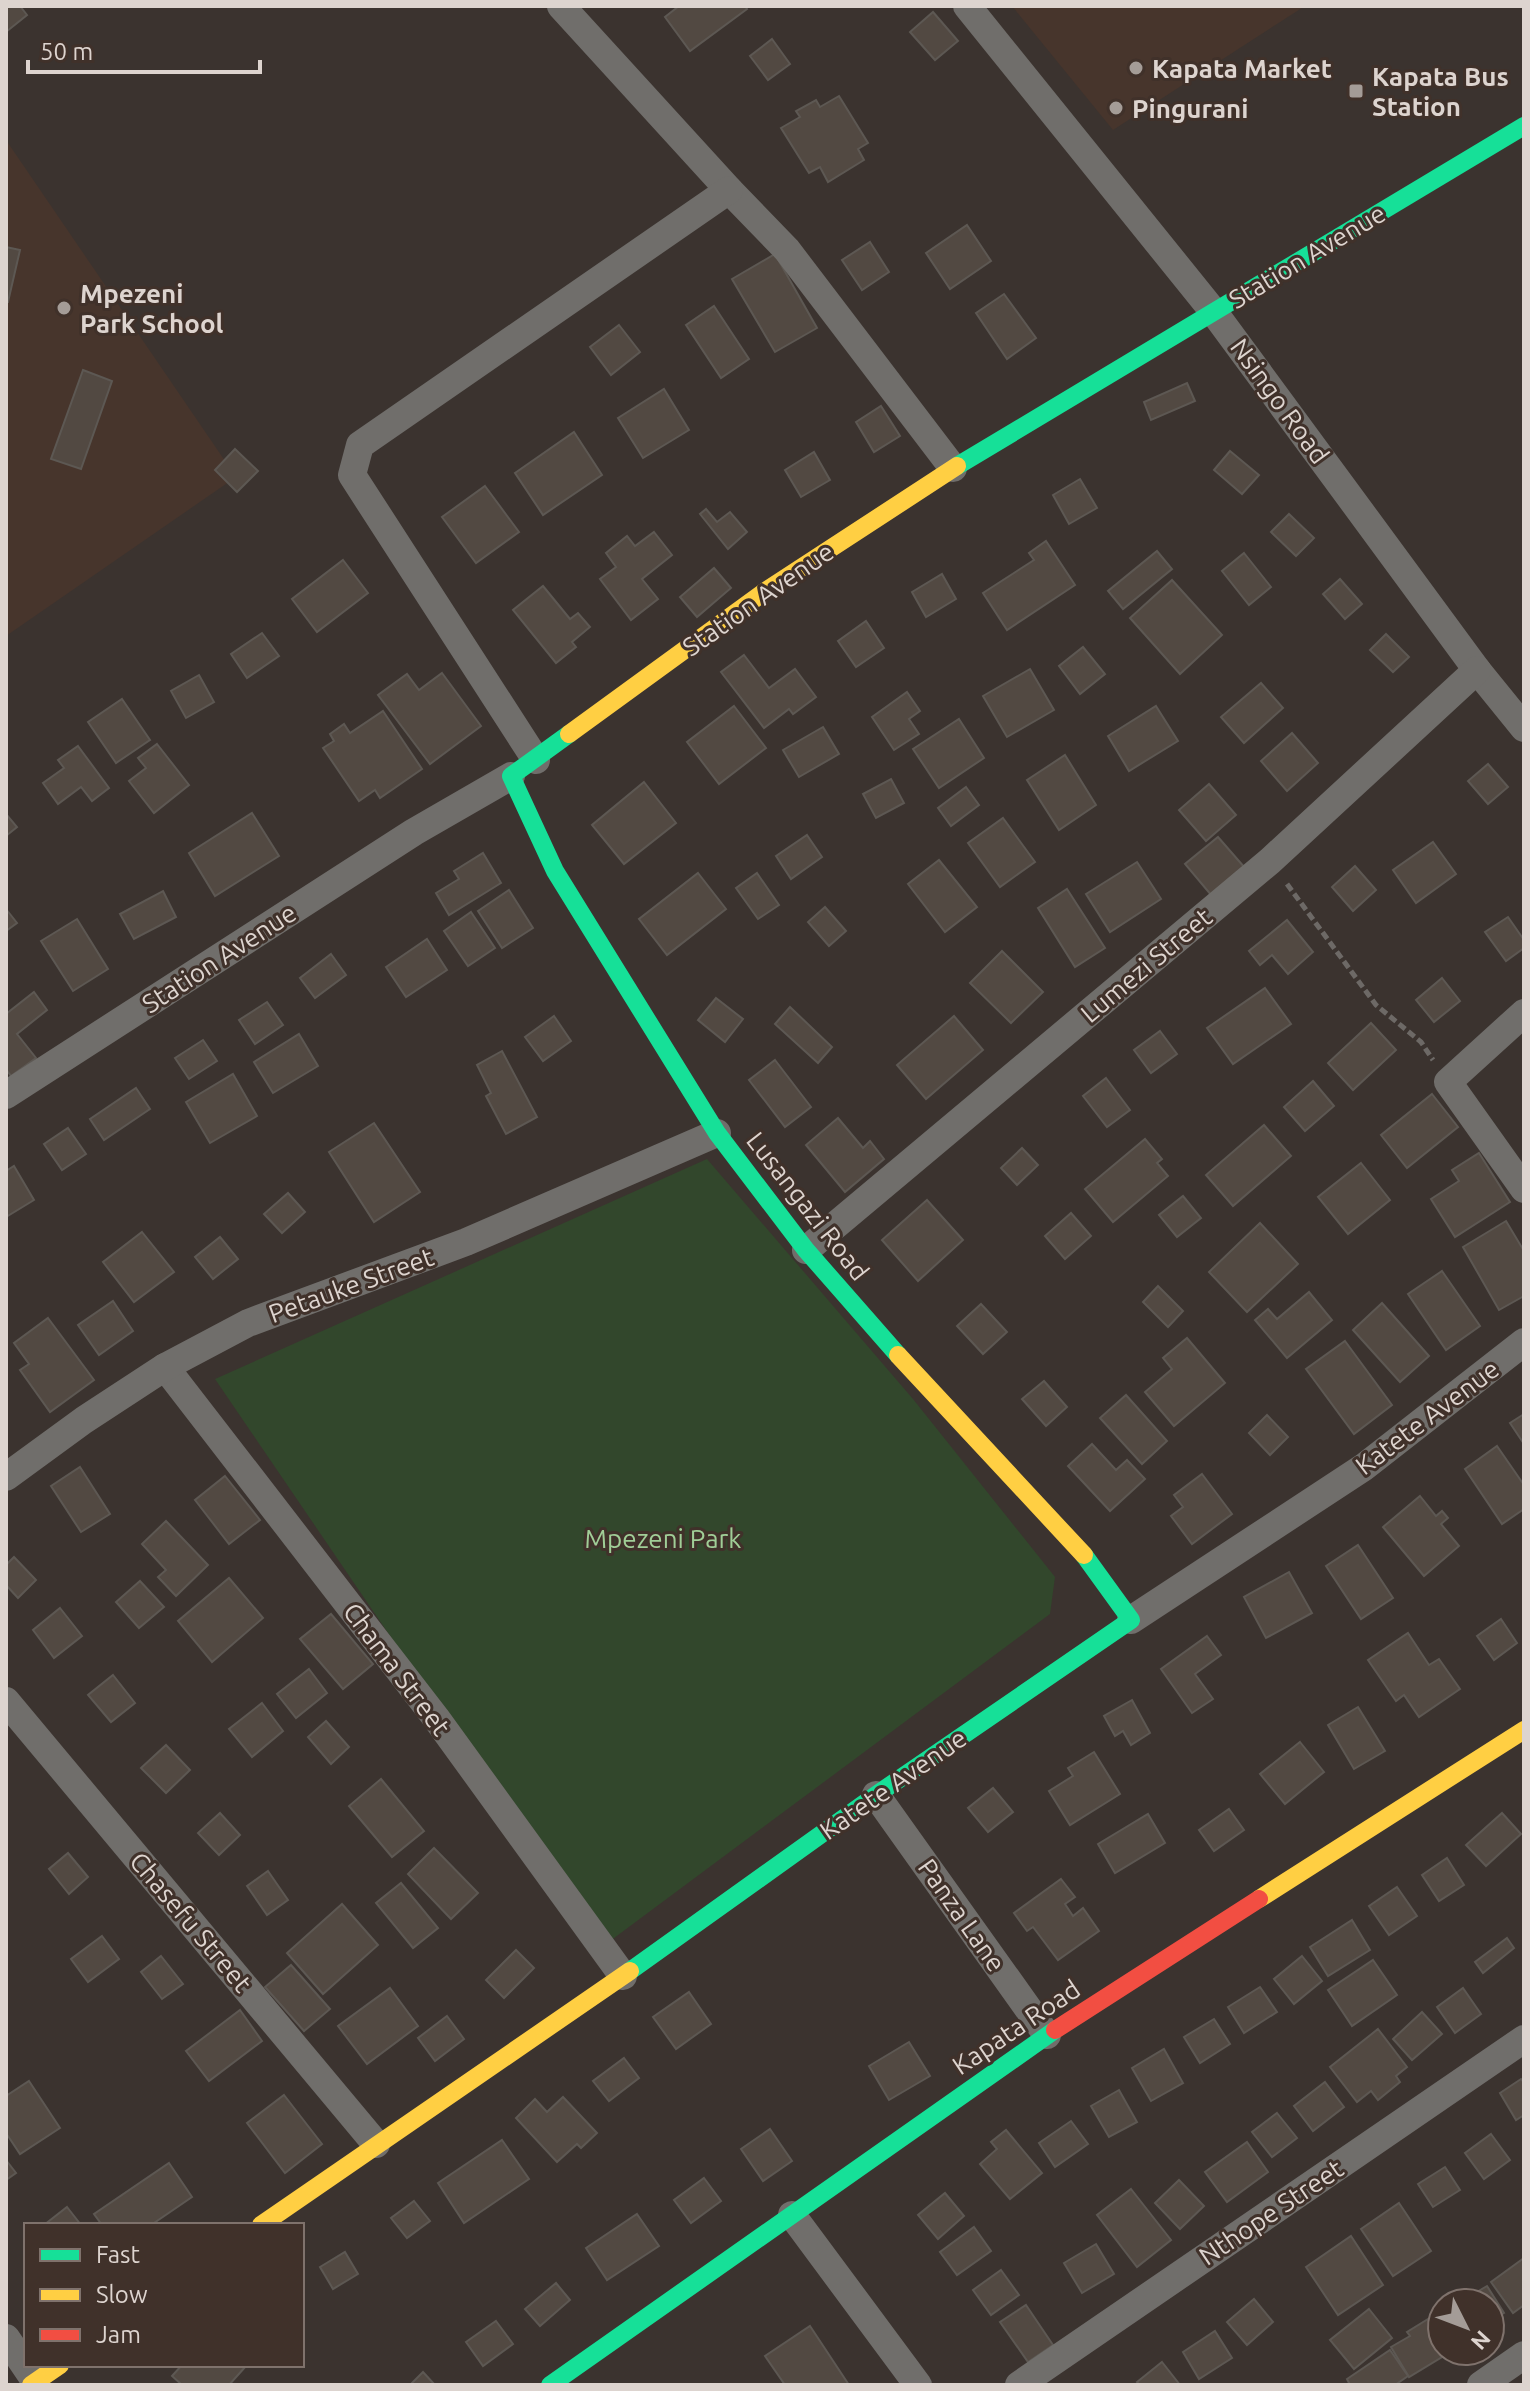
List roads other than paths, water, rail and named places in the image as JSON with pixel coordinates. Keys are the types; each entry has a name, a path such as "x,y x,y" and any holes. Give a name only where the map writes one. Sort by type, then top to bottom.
{"street":[{"path":"561,6 787,250 953,468"},
{"name":"Nsingo Road","path":"967,6 1213,311 1477,670 1524,728"},
{"name":"Station Avenue","path":"6,1095 414,832 536,760 764,592 953,468 1524,126"},
{"path":"536,760 352,475 355,459 360,445 729,190"},
{"name":"Lumezi Street","path":"806,1250 1270,861 1477,670"},
{"name":"Lusangazi Road","path":"511,776 555,871 717,1133 806,1250 870,1325 1087,1558 1131,1620"},
{"path":"1524,1013 1448,1082 1524,1189"},
{"name":"Petauke Street","path":"6,1477 84,1420 165,1367 248,1323 466,1242 717,1133"},
{"name":"Katete Avenue","path":"264,2223 623,1976 876,1795 1131,1620 1364,1467 1524,1342"},
{"name":"Chama Street","path":"165,1367 436,1718 623,1976"},
{"name":"Chasefu Street","path":"6,1701 376,2144"},
{"name":"Kapata Road","path":"550,2385 581,2376 792,2215 1047,2035 1524,1730"},
{"name":"Panza Lane","path":"876,1795 1047,2035"},
{"name":"Nthope Street","path":"1019,2385 1524,2039"},
{"path":"792,2215 918,2385"},
{"path":"6,2338 24,2367"},
{"path":"1481,2385 1524,2355"},
{"path":"34,2383 57,2367"}],"place":[{"name":"Kapata Market","path":"1136,68"},
{"name":"Kapata Bus Station","path":"1356,91"},
{"name":"Pingurani","path":"1116,108"},
{"name":"Mpezeni Park School","path":"64,308"}],"park label":[{"name":"Mpezeni Park","path":"663,1538"}]}
